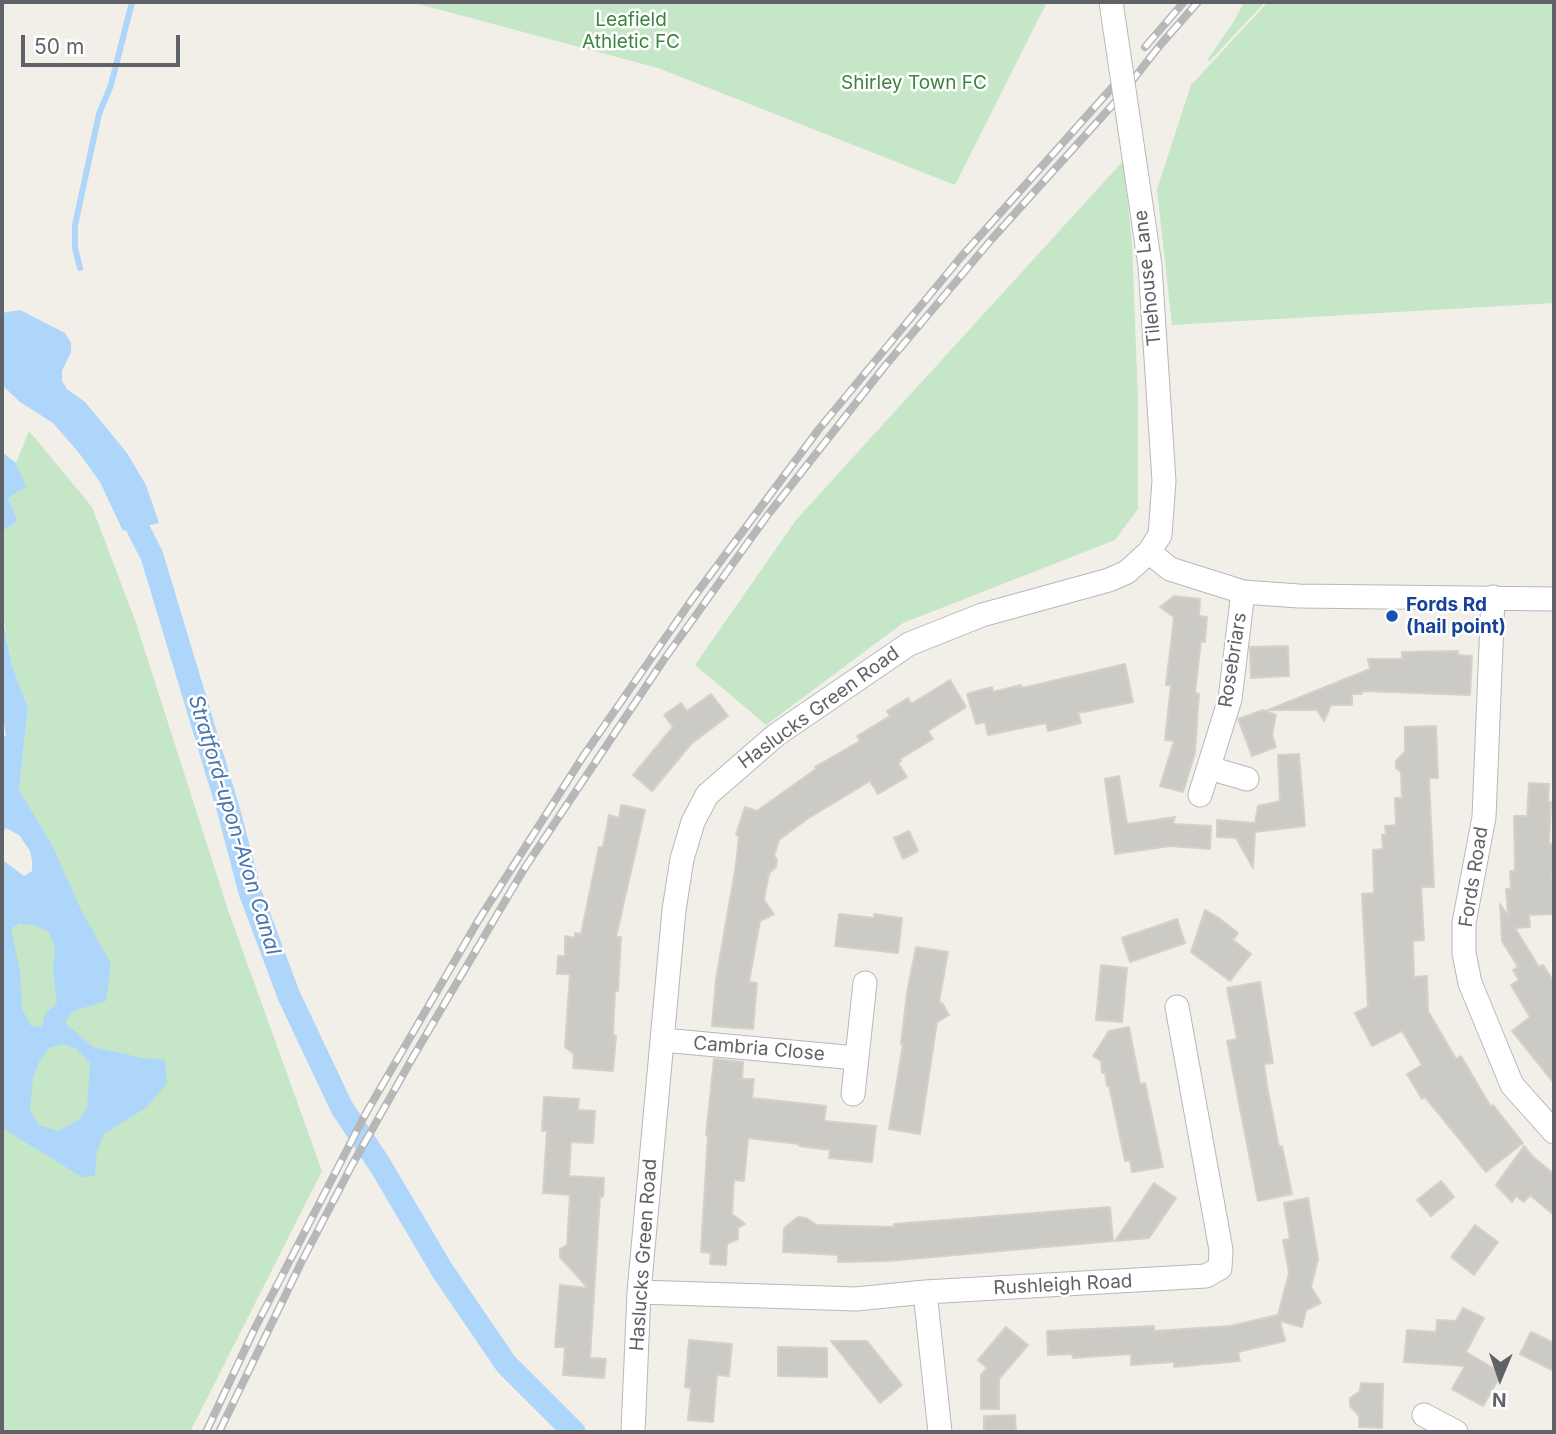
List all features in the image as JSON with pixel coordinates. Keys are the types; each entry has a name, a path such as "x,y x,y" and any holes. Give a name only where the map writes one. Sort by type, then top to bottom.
{"street":[{"name":"Tilehouse Lane","path":"1111,2 1150,266 1164,481 1160,535 1149,552"},
{"path":"1149,552 1170,569 1243,592 1298,596 1554,599"},
{"name":"Haslucks Green Road","path":"633,1430 639,1292 674,910 682,859 693,822 707,795 776,735 909,644 982,615 1109,580 1127,572 1149,552"},
{"name":"Rosebriars","path":"1200,795 1230,699 1243,592"},
{"name":"Fords Road","path":"1493,597 1483,817 1464,923 1464,953 1470,983 1512,1085 1554,1132"},
{"path":"1209,768 1247,779"},
{"path":"853,1094 864,983"},
{"name":"Rushleigh Road","path":"639,1292 856,1299 925,1292 1206,1276 1220,1268 1222,1250 1177,1007"},
{"name":"Cambria Close","path":"663,1040 856,1058"},
{"path":"925,1292 940,1432"},
{"path":"1424,1415 1455,1432"}],"green space":[{"name":"Shirley Town FC","path":"411,2 1047,2 955,185 658,68"},
{"path":"1244,2 1265,2 1209,62 1208,59"},
{"path":"1268,2 1554,2 1554,303 1172,325 1157,189 1191,85"},
{"path":"1123,161 1132,242 1138,401 1138,509 1115,540 903,623 766,725 695,665 796,520"},
{"path":"29,431 92,507 136,623 228,910 322,1171 190,1432 2,1432 2,909 81,912 19,790 28,709 11,662 2,608 2,532 18,521 8,498 25,487 16,463"}],"water":[{"path":"20,310 65,333 71,343 71,352 62,371 62,381 67,389 85,402 127,453 146,485 159,523 123,531 100,482 79,453 53,423 20,402 2,385 2,313"},
{"path":"2,452 16,463 26,487 8,498 18,521 2,532"},
{"path":"2,614 11,662 28,709 19,790 53,847 82,912 111,963 106,1001 73,1011 65,1023 93,1047 165,1060 167,1083 147,1107 104,1134 97,1151 95,1176 82,1177 2,1128 2,857 24,876 32,871 32,861 30,851 19,835 6,828 2,834 2,738 6,735 2,711","holes":["19,923 49,932 55,947 53,972 57,1003 45,1014 42,1027 31,1026 22,1009 20,971 11,929","63,1044 75,1048 90,1063 87,1109 80,1119 58,1131 39,1125 30,1109 33,1078 39,1062 49,1048"]}],"building":[{"path":"1174,596 1200,599 1199,616 1207,617 1205,642 1201,641 1195,693 1199,694 1195,753 1183,792 1160,786 1174,741 1165,740 1171,685 1166,685 1174,617 1160,607"},
{"path":"1288,646 1289,676 1251,678 1250,647"},
{"path":"1458,651 1458,655 1472,656 1470,695 1362,691 1362,694 1352,694 1352,705 1331,705 1324,721 1317,710 1268,710 1370,669 1368,659 1402,659 1402,652"},
{"path":"1125,664 1133,702 1078,713 1081,723 1048,731 1046,723 988,735 985,722 976,724 967,694 992,687 993,692 1021,685 1022,688"},
{"path":"950,680 966,707 928,731 933,739 900,759 898,763 907,777 878,794 870,781 807,819 779,840 774,856 777,859 776,867 769,873 764,900 774,914 760,921 749,982 757,983 753,1029 712,1026 716,979 736,865 739,836 736,835 745,807 757,811 816,769 815,767 860,741 857,736 890,716 887,711 908,698 911,704"},
{"path":"711,694 728,716 691,744 652,791 633,775 673,727 664,715 681,703 687,711"},
{"path":"1263,710 1276,715 1272,735 1276,747 1252,756 1238,719"},
{"path":"1436,726 1438,778 1429,778 1434,887 1421,887 1424,940 1413,941 1414,977 1427,976 1428,1011 1456,1059 1461,1056 1491,1107 1493,1105 1523,1143 1486,1172 1425,1097 1422,1099 1407,1074 1422,1065 1402,1031 1372,1046 1355,1013 1368,1007 1362,894 1374,893 1373,850 1383,849 1382,835 1386,835 1385,826 1396,825 1395,798 1402,798 1401,772 1396,768 1396,761 1405,751 1405,727"},
{"path":"1299,754 1305,826 1255,832 1253,868 1236,838 1217,837 1217,820 1255,823 1258,806 1280,801 1278,755"},
{"path":"1119,776 1127,824 1175,817 1173,824 1211,826 1210,849 1170,846 1115,854 1105,779"},
{"path":"1529,783 1549,784 1549,844 1554,844 1554,914 1529,915 1530,927 1515,928 1539,967 1543,965 1554,982 1554,1083 1512,1031 1530,1017 1511,985 1519,980 1513,970 1518,967 1502,941 1500,904 1508,916 1506,889 1511,889 1510,871 1515,871 1514,816 1527,816"},
{"path":"621,805 645,810 616,937 621,937 618,991 615,991 613,1035 616,1036 613,1071 573,1068 574,1054 565,1047 570,974 557,974 558,956 565,956 565,936 575,938 575,933 581,934 599,847 603,847 609,815 619,818"},
{"path":"909,831 918,851 903,859 894,838"},
{"path":"1205,910 1238,933 1233,940 1251,954 1230,981 1191,952"},
{"path":"839,914 874,918 874,914 902,918 898,953 835,946"},
{"path":"1177,919 1185,943 1130,962 1122,938"},
{"path":"916,947 948,952 939,1002 949,1015 937,1022 920,1134 889,1129 903,1044 907,993"},
{"path":"1101,965 1127,968 1122,1022 1096,1020"},
{"path":"1260,982 1273,1063 1264,1064 1267,1086 1292,1194 1258,1201 1227,1041 1237,1039 1227,988"},
{"path":"1129,1027 1140,1084 1145,1083 1163,1167 1132,1172 1130,1160 1125,1161 1109,1085 1107,1086 1105,1073 1102,1073 1101,1061 1093,1056 1109,1031"},
{"path":"714,1059 743,1062 742,1079 754,1079 752,1098 826,1106 824,1121 876,1126 872,1162 829,1158 830,1150 748,1138 744,1181 734,1180 732,1214 745,1224 738,1228 738,1239 727,1244 726,1265 710,1264 711,1253 701,1252 706,1135"},
{"path":"544,1097 579,1099 578,1110 595,1111 593,1143 571,1142 569,1176 604,1178 603,1197 600,1196 590,1358 606,1359 604,1378 563,1375 565,1347 555,1347 560,1285 588,1288 560,1257 560,1249 567,1245 570,1195 543,1193 547,1131 542,1131"},
{"path":"1524,1146 1554,1174 1554,1215 1530,1195 1524,1202 1516,1196 1512,1202 1496,1185"},
{"path":"1441,1181 1454,1197 1431,1216 1417,1200"},
{"path":"1154,1183 1176,1198 1149,1238 1115,1241"},
{"path":"1308,1198 1318,1259 1311,1287 1321,1303 1306,1310 1302,1327 1280,1321 1285,1341 1238,1352 1240,1361 1174,1367 1174,1362 1131,1365 1131,1354 1073,1358 1072,1354 1048,1355 1047,1331 1154,1326 1154,1331 1230,1326 1278,1315 1289,1273 1283,1240 1290,1239 1284,1203"},
{"path":"1110,1207 1113,1241 888,1261 838,1262 838,1255 783,1252 784,1228 798,1217 806,1218 817,1225 894,1227 894,1224"},
{"path":"1475,1225 1498,1242 1474,1275 1451,1257"},
{"path":"1463,1308 1484,1318 1466,1352 1502,1373 1483,1406 1452,1389 1465,1366 1404,1362 1407,1330 1436,1332 1437,1320 1456,1321"},
{"path":"1006,1327 1028,1345 999,1379 999,1409 981,1409 981,1375 987,1368 978,1360"},
{"path":"1531,1332 1554,1343 1554,1371 1520,1354"},
{"path":"689,1340 732,1344 729,1376 717,1375 713,1422 688,1420 691,1388 685,1387"},
{"path":"831,1341 867,1341 902,1385 880,1403"},
{"path":"778,1347 827,1348 827,1377 778,1376"},
{"path":"1361,1383 1383,1384 1382,1428 1359,1427 1359,1416 1350,1406 1350,1398 1360,1391"},
{"path":"1015,1415 1016,1432 984,1432 984,1416"}],"waterway":[{"path":"80,268 75,248 75,225 99,114 111,85 132,2"},
{"name":"Stratford-upon-Avon Canal","path":"124,501 152,556 229,812 250,892 289,996 342,1108 380,1165 442,1270 506,1364 574,1432"}],"railway":[{"path":"1145,47 1184,2"},
{"path":"219,1432 301,1263 413,1057 524,869 663,661 767,516 885,366 991,240 1117,100 1198,2"},
{"path":"206,1432 255,1328 366,1113 478,921 584,755 693,598 819,429 961,257 1126,72"}],"place":[{"name":"Fords Rd (hail point)","path":"1392,616"}],"park label":[{"name":"Leafield Athletic FC","path":"631,31"}]}
